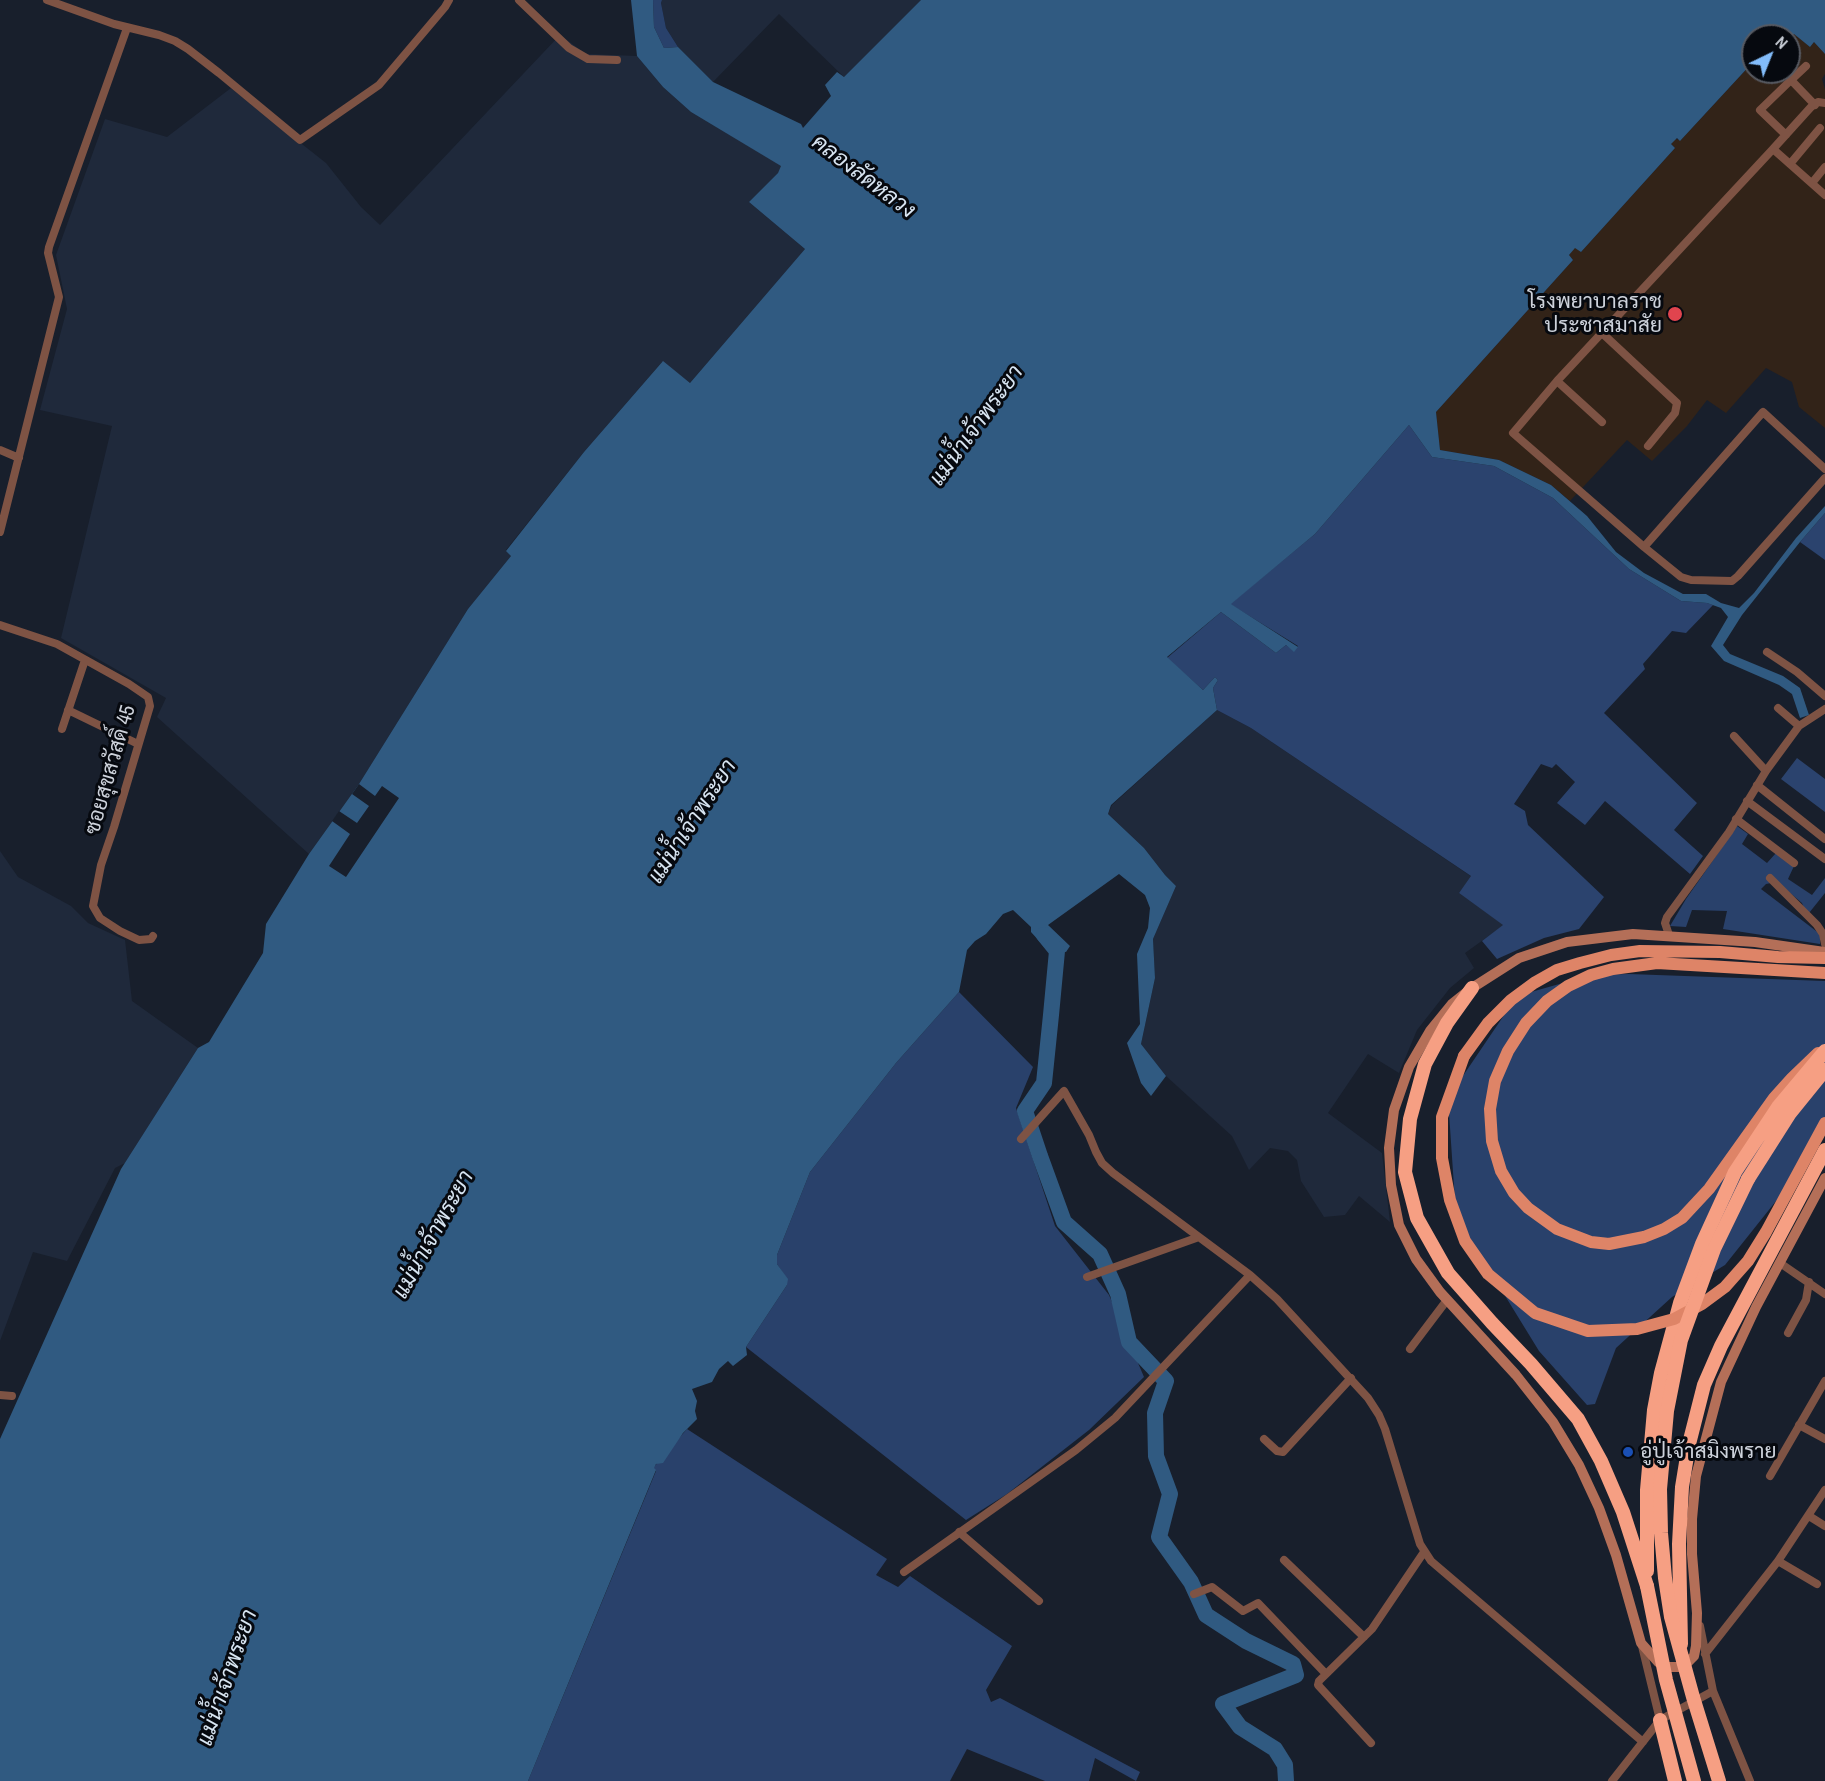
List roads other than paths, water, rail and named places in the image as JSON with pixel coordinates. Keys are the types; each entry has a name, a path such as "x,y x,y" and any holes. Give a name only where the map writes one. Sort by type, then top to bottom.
{"highway":[{"path":"1472,988 1447,1023 1425,1064 1410,1119 1405,1172 1417,1218 1448,1273 1578,1419 1601,1461 1623,1512 1647,1586 1666,1680 1694,1781"},
{"path":"1647,1586 1647,1490 1652,1430 1661,1373 1680,1304 1701,1244 1736,1172 1778,1107 1825,1048"},
{"path":"1719,1781 1671,1617 1665,1578 1660,1489 1667,1411 1679,1349 1702,1277 1727,1218 1748,1179 1790,1113 1825,1070"},
{"path":"1682,1658 1679,1544 1682,1487 1689,1444 1704,1385 1720,1346 1825,1150"},
{"path":"1660,1720 1675,1781"}],"main road":[{"path":"1825,958 1720,952 1640,951 1611,955 1557,970 1511,1000 1488,1023 1464,1056 1442,1117 1442,1158 1450,1200 1465,1241 1488,1274 1535,1313 1588,1331 1637,1329 1674,1319 1702,1304 1725,1287 1748,1261 1766,1232 1825,1124"},
{"path":"1825,973 1683,963 1635,965 1591,975 1569,986 1547,1001 1526,1023 1508,1052 1495,1081 1490,1109 1492,1141 1502,1171 1514,1193 1542,1220 1574,1237 1591,1242 1609,1244 1644,1237 1665,1229 1682,1218 1709,1189 1774,1098 1825,1048"}],"street":[{"path":"47,0 127,28 159,34 188,49 300,140 379,85 446,7 449,0"},
{"path":"519,0 569,48 588,59 617,60"},
{"path":"0,532 59,297 48,253 49,247 127,28"},
{"path":"1801,71 1806,66"},
{"path":"1786,135 1760,110 1787,84"},
{"path":"1795,84 1815,105"},
{"path":"1825,103 1818,102 1786,135 1557,381 1513,433 1644,547 1681,577 1691,580 1732,581 1825,478"},
{"path":"1790,164 1820,128"},
{"path":"1773,149 1825,195"},
{"path":"1812,183 1825,167"},
{"path":"1602,333 1677,403 1675,413 1648,446"},
{"path":"1557,381 1602,422"},
{"path":"1644,547 1762,412 1825,469"},
{"path":"0,450 19,458"},
{"name":"ซอยสุขสวัสดิ์ 45","path":"0,626 51,642 129,684 148,697 150,706 101,865 93,906 100,918 120,931 139,940 151,939 153,936"},
{"path":"1767,652 1797,672 1825,696"},
{"path":"62,729 85,660"},
{"path":"1779,708 1799,726"},
{"path":"1669,935 1665,923 1667,917 1736,819 1766,771 1799,726 1825,709"},
{"path":"68,710 138,744"},
{"path":"1734,736 1766,771"},
{"path":"1757,785 1825,839"},
{"path":"1747,801 1825,859"},
{"path":"1736,819 1794,863"},
{"path":"1770,878 1817,925 1823,934 1825,944"},
{"path":"1660,1720 1616,1556 1599,1508 1579,1465 1553,1422 1516,1375 1447,1300 1416,1258 1399,1225 1391,1185 1389,1148 1394,1110 1409,1067 1430,1031 1452,1004 1519,957 1567,942 1633,934 1755,942 1825,952"},
{"path":"1021,1139 1064,1091 1102,1163 1250,1275 1277,1299 1351,1378 1379,1415 1424,1552 1431,1560 1643,1742"},
{"path":"1750,1781 1713,1691 1697,1613 1692,1554 1696,1476 1721,1382 1756,1307 1825,1178"},
{"path":"1090,1275 1199,1237"},
{"path":"1780,1263 1825,1294"},
{"path":"904,1572 1076,1450 1115,1418 1250,1275"},
{"path":"1788,1333 1806,1300 1809,1282"},
{"path":"1410,1349 1447,1300"},
{"path":"1264,1439 1276,1450 1283,1452 1351,1378"},
{"path":"1770,1476 1825,1381"},
{"path":"0,1395 12,1396"},
{"path":"1799,1425 1825,1439"},
{"path":"1705,1654 1779,1561 1825,1491"},
{"path":"1809,1516 1825,1526"},
{"path":"959,1532 1039,1601"},
{"path":"1371,1743 1320,1689 1319,1681 1372,1629 1424,1552"},
{"path":"1284,1560 1364,1637"},
{"path":"1779,1561 1817,1584"},
{"path":"1194,1594 1212,1587 1241,1610 1255,1603 1260,1604 1326,1674"},
{"path":"1641,1643 1658,1662 1668,1667 1679,1667 1687,1663 1694,1656 1697,1613"},
{"path":"1612,1781 1660,1720 1713,1691"}],"water":[{"path":"631,0 653,0 654,27 664,48 678,47 713,82 801,124 803,128 831,96 825,85 837,72 844,77 921,0 1825,0 1825,54 1814,42 1810,47 1801,40 1801,24 1741,24 1741,75 1680,141 1677,138 1671,144 1675,148 1581,252 1575,248 1569,255 1573,260 1436,412 1440,450 1499,460 1551,485 1587,516 1616,552 1644,573 1683,594 1706,594 1721,603 1739,608 1825,506 1825,513 1742,615 1723,645 1730,654 1783,676 1800,688 1809,715 1800,718 1792,694 1779,685 1724,661 1711,646 1728,617 1721,608 1707,603 1681,601 1629,569 1553,498 1494,466 1432,457 1409,425 1315,534 1231,604 1298,647 1294,652 1286,645 1276,653 1221,612 1167,657 1203,690 1215,677 1218,680 1213,688 1217,710 1111,805 1108,814 1144,848 1176,886 1153,939 1155,978 1141,1044 1166,1076 1151,1096 1141,1083 1127,1043 1140,1024 1137,954 1148,928 1150,908 1145,895 1119,874 1048,925 1070,946 1066,952 1057,951 1050,944 1040,942 1031,932 1031,927 1013,910 1003,914 986,934 975,941 967,950 959,992 896,1063 810,1172 777,1255 777,1264 788,1279 787,1285 746,1347 747,1355 733,1366 728,1361 719,1369 712,1382 692,1389 697,1401 695,1411 697,1419 683,1433 663,1463 656,1464 654,1468 656,1470 528,1781 0,1781 0,1439 121,1169 198,1048 209,1042 263,953 266,924 309,854 359,784 468,609 511,556 506,551 584,452 663,361 690,383 805,249 749,202 778,173 781,166 691,112 663,87 637,56"}],"waterway":[{"path":"1044,935 1057,951 1044,1083 1025,1111 1064,1222 1100,1254 1118,1294 1129,1342 1166,1381 1155,1413 1156,1456 1170,1494 1159,1537 1191,1582 1206,1615 1246,1641 1293,1664 1296,1675 1223,1704 1240,1727 1275,1749 1285,1765 1286,1781"}],"place":[{"name":"โรงพยาบาลราช ประชาสมาสัย","path":"1675,314"},
{"name":"อู่ปู่เจ้าสมิงพราย","path":"1628,1452"}],"water label":[{"name":"คลองลัดหลวง","path":"863,177"},
{"name":"แม่น้ำเจ้าพระยา","path":"977,426"},
{"name":"แม่น้ำเจ้าพระยา","path":"693,822"},
{"name":"แม่น้ำเจ้าพระยา","path":"434,1235"},
{"name":"แม่น้ำเจ้าพระยา","path":"228,1678"}]}
